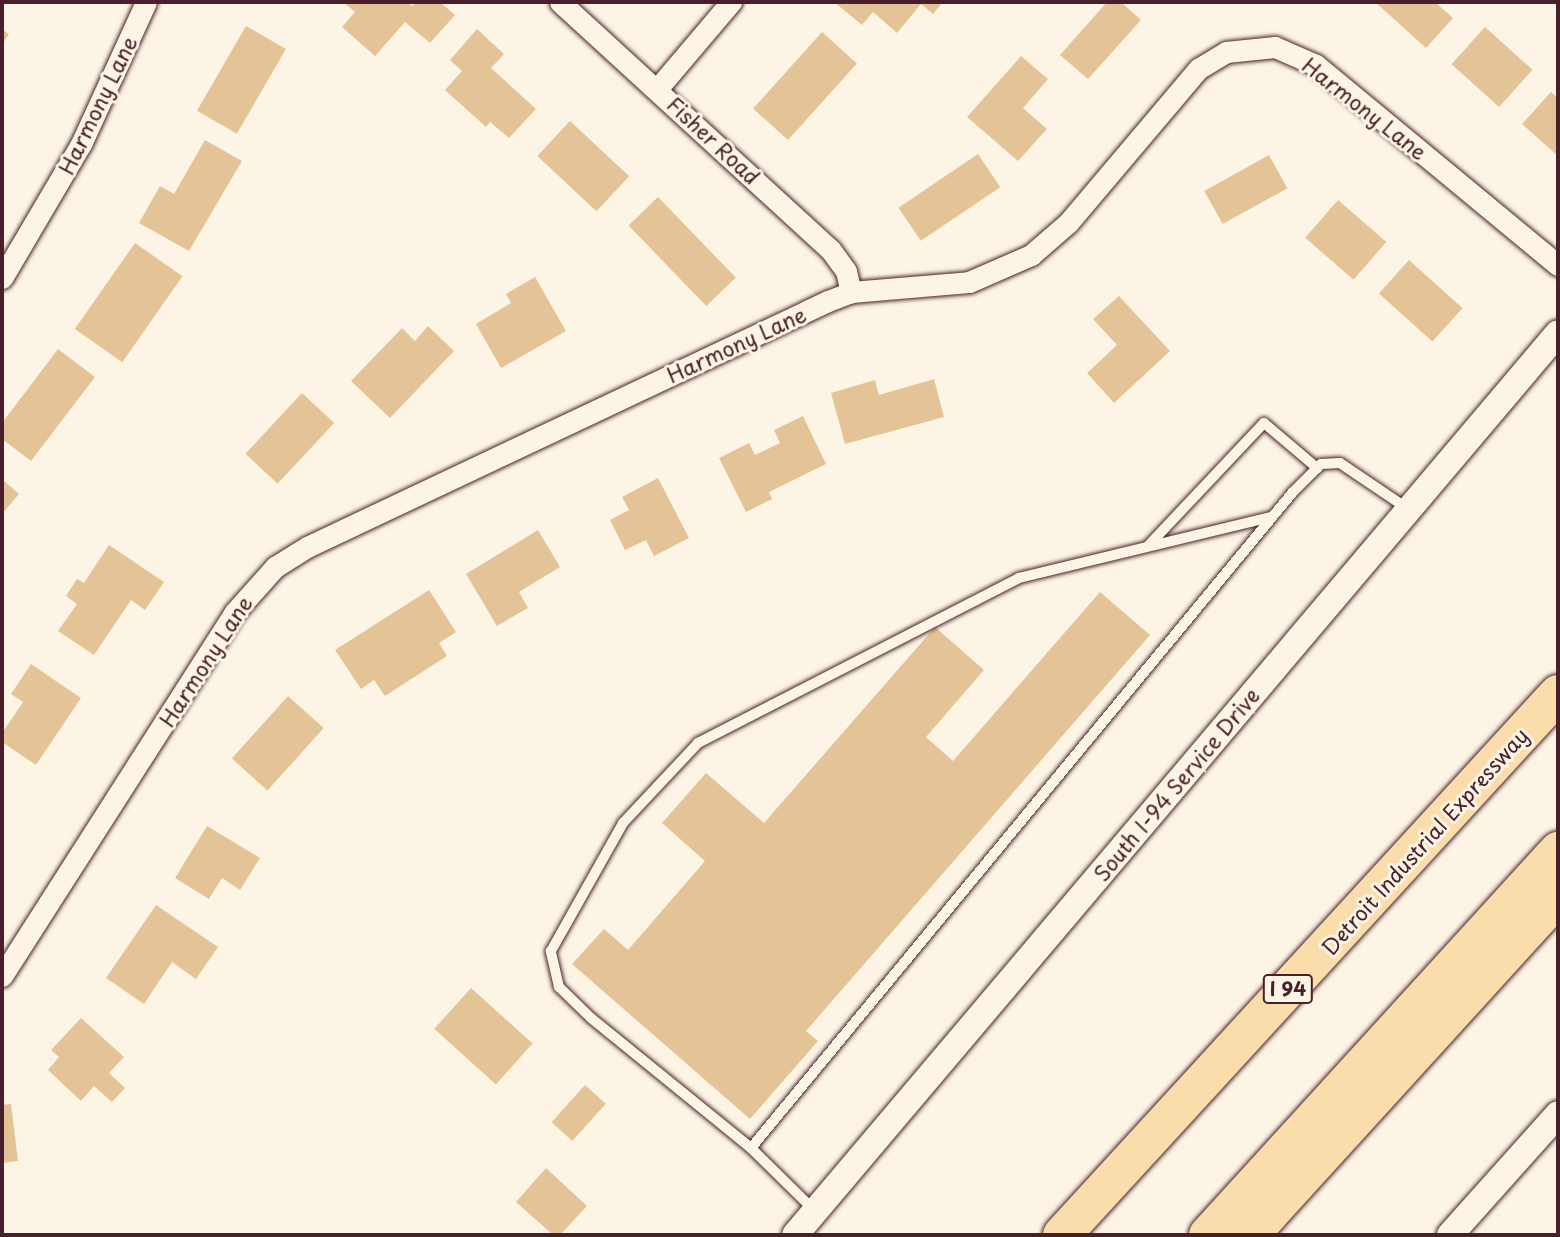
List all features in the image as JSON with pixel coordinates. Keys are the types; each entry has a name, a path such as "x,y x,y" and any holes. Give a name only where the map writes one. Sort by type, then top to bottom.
{"highway":[{"path":"1514,744 1558,666"},
{"name":"Detroit Industrial Expressway","path":"1062,1235 1558,694"},
{"path":"1208,1235 1558,851"},
{"path":"1250,1235 1558,896"}],"street":[{"name":"Harmony Lane","path":"2,278 81,144 146,2"},
{"name":"Fisher Road","path":"560,2 658,88 830,249 846,271 851,292"},
{"path":"658,88 731,2"},
{"name":"Harmony Lane","path":"2,976 234,612 275,567 307,547 851,292 968,282 1031,255 1068,223 1198,69 1226,52 1259,46 1291,52 1316,65 1558,265"},
{"name":"South I-94 Service Drive","path":"795,1235 1558,333"},
{"path":"1450,1235 1558,1114"}],"lane":[{"path":"1147,547 1264,423 1317,468"},
{"path":"751,1148 1272,517 1317,468 1340,463 1408,509"},
{"path":"816,1211 751,1148 591,1018 559,987 551,951 623,822 698,743 1019,578 1272,517"}],"building":[{"path":"343,2 407,2 412,6 416,2 440,2 455,15 430,43 405,22 375,56 342,27 355,12"},
{"path":"834,2 943,2 933,14 921,4 897,33 873,12 862,25"},
{"path":"1107,2 1121,2 1141,20 1088,79 1060,55"},
{"path":"1375,2 1435,2 1453,18 1426,48"},
{"path":"246,26 286,49 237,134 197,111"},
{"path":"1485,27 1533,70 1499,107 1452,64"},
{"path":"2,29 9,34 2,45"},
{"path":"477,29 504,54 491,68 536,109 509,138 490,122 486,127 445,90 462,71 450,60"},
{"path":"822,32 857,63 788,140 753,109"},
{"path":"1021,56 1048,79 1023,108 1047,129 1018,161 967,117"},
{"path":"1551,92 1558,98 1558,156 1522,124"},
{"path":"570,121 629,176 597,211 537,156"},
{"path":"205,140 242,161 189,251 139,223 160,186 174,194"},
{"path":"978,154 1000,187 921,241 898,208"},
{"path":"1269,155 1287,188 1223,224 1204,191"},
{"path":"658,197 736,278 706,306 629,225"},
{"path":"1338,200 1386,242 1353,280 1305,238"},
{"path":"135,243 183,276 122,362 75,329"},
{"path":"1409,260 1463,308 1432,342 1379,293"},
{"path":"535,277 566,331 501,368 476,324 511,303 506,294"},
{"path":"1119,296 1170,351 1114,403 1087,373 1117,345 1093,319"},
{"path":"428,326 454,351 390,418 351,381 402,328 415,341"},
{"path":"58,349 95,377 31,461 2,439 2,423"},
{"path":"934,379 944,417 845,444 831,393 875,380 879,395"},
{"path":"302,393 334,423 278,484 245,454"},
{"path":"803,416 826,464 769,492 772,499 746,512 719,458 749,443 755,455 780,443 774,430"},
{"path":"658,478 689,538 654,556 646,540 625,550 610,520 629,510 622,497"},
{"path":"2,479 19,494 2,514"},
{"path":"538,530 560,567 519,592 528,608 497,626 466,574"},
{"path":"109,545 164,582 145,610 131,600 94,655 58,631 77,604 66,596 77,579 84,583"},
{"path":"429,590 456,632 439,643 447,656 385,696 374,680 361,689 335,650"},
{"path":"1100,592 1150,635 806,1031 818,1041 750,1119 572,964 604,929 628,950 705,861 662,823 706,773 764,823 935,627 984,670 926,737 953,761"},
{"path":"31,664 81,698 36,765 2,742 2,733 23,702 11,694"},
{"path":"288,696 324,728 267,791 232,758"},
{"path":"207,826 260,858 240,890 222,878 209,899 175,878"},
{"path":"156,905 218,947 196,979 172,962 144,1004 106,978"},
{"path":"471,988 533,1044 496,1084 434,1029"},
{"path":"81,1018 124,1057 109,1073 125,1088 112,1102 94,1086 81,1101 48,1070 59,1057 51,1050"},
{"path":"585,1085 606,1104 572,1141 552,1122"},
{"path":"11,1104 18,1161 2,1163 2,1105"},
{"path":"546,1168 587,1206 560,1235 553,1235 516,1202"}]}
